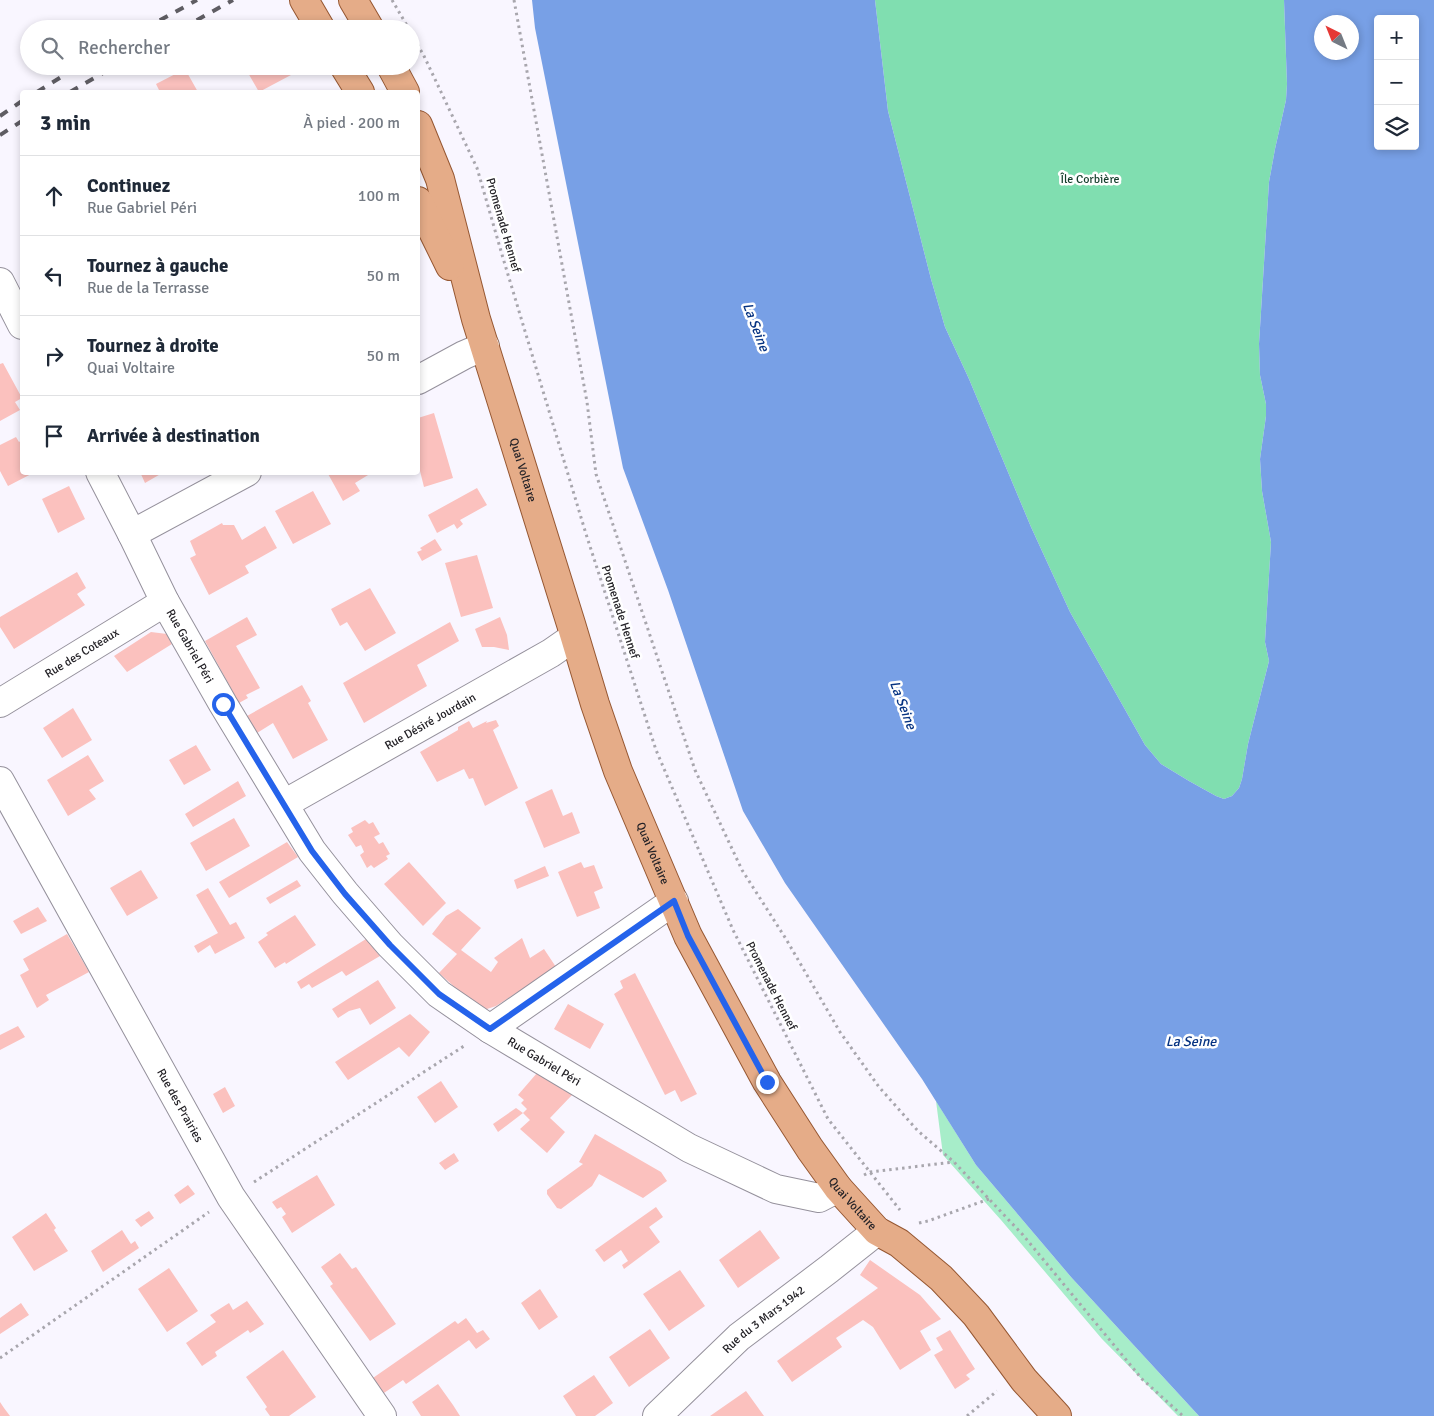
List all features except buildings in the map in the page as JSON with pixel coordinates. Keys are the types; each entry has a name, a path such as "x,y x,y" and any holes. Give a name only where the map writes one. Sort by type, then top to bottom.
{"main road":[{"path":"304,0 316,20"},
{"path":"354,0 365,20"},
{"path":"350,75 359,90"},
{"path":"396,75 403,90"},
{"name":"Quai Voltaire","path":"420,129 440,179 476,319 595,704 618,771 688,936 767,1082 810,1149 838,1188 896,1233 970,1308 1022,1377 1057,1416"},
{"name":"Quai Voltaire","path":"420,204 476,319"},
{"name":"Quai Voltaire","path":"1022,1377 1042,1416"}],"street":[{"path":"0,282 20,321"},
{"path":"420,379 464,354 485,346"},
{"name":"Rue Gabriel Péri","path":"102,475 165,602 223,704 312,851 345,894 390,945 439,994 490,1029 689,1148 776,1189 819,1198 838,1188"},
{"path":"132,534 241,475"},
{"name":"Rue des Coteaux","path":"0,703 165,602"},
{"name":"Rue Désiré Jourdain","path":"284,804 551,653 574,637"},
{"name":"Rue des Prairies","path":"0,782 231,1197 382,1416"},
{"path":"490,1029 674,901"},
{"name":"Rue du 3 Mars 1942","path":"657,1416 739,1337 829,1269 896,1233"}],"path":[{"path":"392,0 404,20"},
{"path":"514,0 587,402 596,474 695,770 742,870 786,939 840,1032 879,1087 918,1131 954,1162 1023,1235 1142,1379 1183,1416"},
{"name":"Promenade Hennef","path":"420,49 477,168 502,258 586,534 656,750 733,930 828,1119 870,1172 896,1233"},
{"path":"870,1172 954,1162"},
{"path":"896,1233 989,1199"},
{"path":"967,1416 1022,1377"}],"green space":[{"name":"Île Corbière","path":"875,0 1284,0 1286,100 1269,182 1259,344 1260,375 1266,404 1260,459 1262,491 1271,542 1265,642 1269,661 1248,744 1242,779 1239,788 1232,796 1224,799 1189,781 1161,764 1145,745 1070,612 1031,527 969,379 945,327 888,111"},
{"path":"936,1101 976,1165 1071,1277 1199,1416 1178,1416 1102,1339 943,1155"}],"water":[{"name":"La Seine","path":"532,0 875,0 888,111 945,327 969,379 1031,527 1070,612 1145,745 1161,764 1189,781 1224,799 1232,796 1239,788 1242,779 1248,744 1269,661 1265,642 1271,542 1262,491 1260,459 1266,404 1260,375 1259,344 1269,182 1286,100 1284,0 1434,0 1434,1416 1199,1416 1071,1277 976,1165 922,1079 785,883 743,811 668,590 623,468 535,28"}],"railway":[{"path":"160,20 197,0"},
{"path":"197,20 233,0"},
{"path":"40,90 64,75"},
{"path":"73,90 99,75"},
{"path":"0,116 20,102"},
{"path":"0,135 20,122"}],"route":[{"path":"223,704 312,851 345,894 390,945 439,994 490,1029 674,901 688,936 767,1082"}]}
